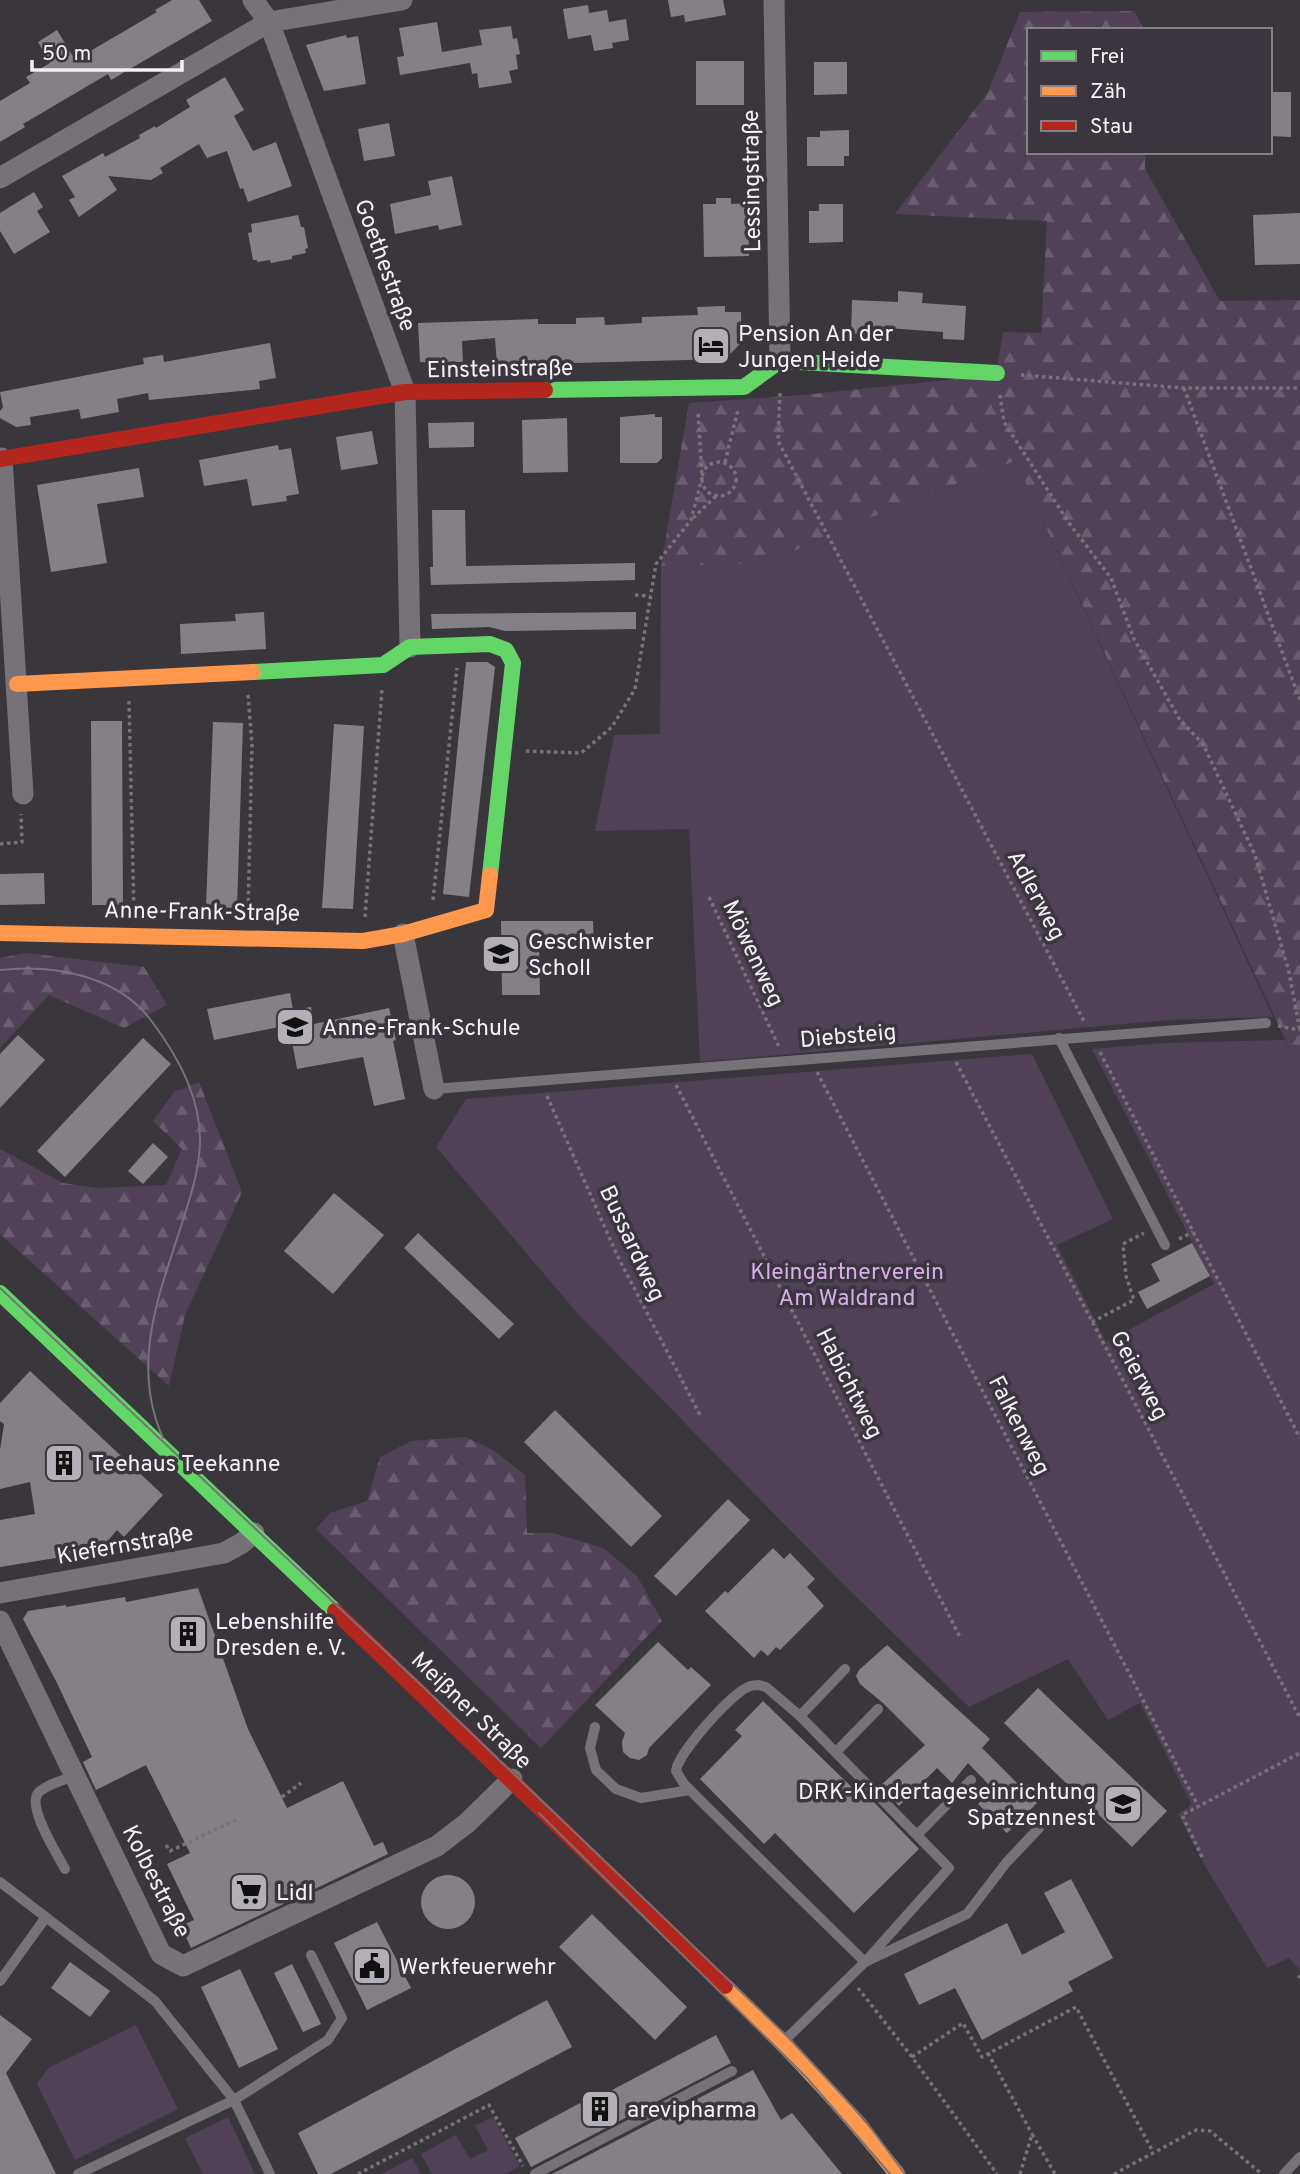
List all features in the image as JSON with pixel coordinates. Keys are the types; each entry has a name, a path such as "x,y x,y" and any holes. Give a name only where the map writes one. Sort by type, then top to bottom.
{"street":[{"name":"Goethestraße","path":"253,0 269,22 405,392 410,647"},
{"path":"0,178 269,22 402,0"},
{"name":"Lessingstraße","path":"774,0 780,361"},
{"path":"744,387 780,361 997,373"},
{"name":"Einsteinstraße","path":"1,458 405,392 744,387"},
{"path":"1,458 18,684 23,794"},
{"name":"Anne-Frank-Straße","path":"0,933 363,941 403,934 486,910 513,663 506,650 491,643 460,645"},
{"path":"18,684 383,665 410,647 460,645"},
{"path":"403,934 434,1089"},
{"name":"Meißner Straße","path":"0,1293 512,1779 783,2042 859,2125 897,2174"},
{"name":"Kiefernstraße","path":"0,1593 224,1553 254,1533"},
{"name":"Kolbestraße","path":"0,1621 162,1954 183,1966 437,1846 467,1823 512,1779"}],"lane":[{"name":"Diebsteig","path":"434,1089 1266,1023"},
{"path":"1059,1038 1165,1245"},
{"path":"800,1716 845,1669"},
{"path":"783,2042 851,1979 949,1868 800,1716 766,1686 754,1685 744,1689 679,1758 676,1771 690,1790 865,1962"},
{"path":"836,1752 878,1709"},
{"path":"595,1727 590,1748 596,1770 616,1789 641,1798 690,1790"},
{"path":"65,1869 36,1814 35,1799 37,1793 75,1776"},
{"path":"917,1835 971,1780"},
{"path":"865,1962 967,1914 1006,1863 1039,1828"},
{"path":"0,1882 155,2001 234,2099 270,2174"},
{"path":"0,1981 46,1917"},
{"path":"78,2174 234,2099 328,2040 342,2018 311,1955"},
{"path":"535,2174 732,2071"},
{"path":"1284,2174 1300,2157"}],"path":[{"name":"Adlerweg","path":"780,361 778,441 1300,1438"},
{"path":"1266,1023 1300,1030 1289,972 1255,855 1203,744 1180,720 1134,639 1111,578 1069,523 1004,422 997,373 1184,388 1300,388"},
{"path":"724,462 744,387"},
{"path":"698,388 702,478 706,490 718,495"},
{"path":"1184,388 1300,700"},
{"path":"504,750 581,753 612,727 635,689 656,564 691,520 718,495 730,492 736,475 732,467 715,461 707,465 691,520"},
{"path":"635,595 651,596"},
{"path":"430,927 460,645"},
{"path":"363,941 383,665"},
{"path":"244,672 251,715 252,744 247,938"},
{"path":"128,678 135,936"},
{"path":"0,844 22,842 20,801 23,794"},
{"name":"Möwenweg","path":"709,897 785,1061"},
{"name":"Geierweg","path":"948,1048 1300,1718"},
{"name":"Falkenweg","path":"810,1059 1198,1806"},
{"name":"Habichtweg","path":"669,1071 960,1637"},
{"name":"Bussardweg","path":"541,1082 617,1255 700,1416"},
{"path":"1092,1322 1134,1300 1126,1276 1124,1244 1156,1227"},
{"path":"1202,1857 1182,1815 1300,1753"},
{"path":"282,1797 301,1783"},
{"path":"166,1845 170,1851 239,1819"},
{"path":"851,1979 997,2174"},
{"path":"912,2057 963,2023 982,2057 1076,2007 1153,2152"},
{"path":"988,2053 1055,2174"},
{"path":"358,2174 489,2105 527,2174"},
{"path":"1114,2174 1196,2130 1210,2131 1262,2174"},
{"path":"1020,2174 1032,2134"}],"green space":[{"path":"1134,11 1143,28 1027,28 1027,154 1145,154 1145,169 1220,301 1300,300 1300,1071 1015,461 836,531 769,563 661,566 689,403 802,395 996,375 1003,332 1041,333 1047,221 895,214 988,92 1020,12"},
{"path":"1015,461 1273,1017 1168,1020 700,1062 689,829 595,831 614,735 660,734 661,566 769,563 836,531"},
{"path":"26,953 144,967 167,1005 124,1028 49,995 0,1048 0,958"},
{"name":"Kleingärtnerverein Am Waldrand","path":"1285,1040 1300,1071 1300,1970 1289,1958 1267,1968 1204,1864 1178,1814 1191,1803 1140,1703 1108,1720 1068,1659 969,1707 839,1580 580,1316 436,1147 466,1099 1032,1054 1113,1219 1057,1245 1106,1342 1214,1284 1092,1049 1164,1043"},
{"path":"199,1082 242,1192 185,1315 169,1386 0,1234 0,1149 63,1183 98,1188 166,1185 182,1149 153,1121 174,1092"},
{"path":"465,1437 493,1450 525,1475 527,1533 553,1533 603,1548 637,1576 662,1621 541,1748 316,1529 330,1513 367,1501 380,1457 411,1441"},
{"path":"136,2025 178,2109 75,2160 37,2084 48,2068"},
{"path":"228,2117 255,2174 203,2174 185,2138"},
{"path":"493,2117 520,2166 505,2174 432,2174 421,2154 456,2135 470,2159 488,2150 475,2126"},
{"path":"412,2158 421,2174 381,2174"}],"building":[{"path":"172,0 199,0 212,21 111,80 108,74 23,124 25,127 0,142 0,101 30,83 26,77 50,63 38,42 57,30 75,60 157,12 155,10"},
{"path":"668,0 723,0 726,15 685,22 684,15 671,17"},
{"path":"588,5 589,13 607,10 609,22 626,19 629,40 612,43 613,48 594,51 591,35 568,39 563,9"},
{"path":"437,22 442,52 482,45 479,30 511,26 520,54 516,55 518,69 509,71 512,83 479,88 477,73 472,74 470,63 400,75 397,57 404,56 399,28"},
{"path":"346,35 347,38 358,36 366,84 324,91 306,45"},
{"path":"696,61 744,61 744,105 696,105"},
{"path":"814,62 847,62 847,94 814,95"},
{"path":"225,77 244,110 234,116 253,151 276,142 292,186 248,202 243,188 240,189 227,151 207,158 199,144 160,168 163,173 151,180 108,176 117,190 79,217 69,200 75,197 62,176 103,153 105,157 140,138 139,135 190,107 186,100"},
{"path":"1272,92 1291,92 1291,137 1272,136"},
{"path":"389,123 395,156 364,161 358,129"},
{"path":"849,130 849,156 844,156 844,166 807,166 807,137 820,137 820,131"},
{"path":"452,176 462,225 439,230 438,225 395,234 390,204 431,195 428,181"},
{"path":"34,192 43,207 37,211 50,232 14,254 0,231 0,213"},
{"path":"716,198 731,198 731,204 748,203 749,256 704,257 703,204 716,204"},
{"path":"819,204 843,204 843,242 809,243 809,211 819,211"},
{"path":"1300,213 1300,264 1255,265 1253,215"},
{"path":"298,215 301,227 304,227 308,248 305,249 306,253 271,263 270,260 253,260 248,233 252,232 251,224"},
{"path":"898,291 923,293 922,303 966,306 964,340 943,339 943,332 874,327 873,335 851,334 852,300 898,302"},
{"path":"725,306 725,312 741,312 742,342 725,359 497,365 495,338 462,341 463,362 449,362 444,367 437,367 433,363 420,362 418,323 538,319 538,324 576,324 576,318 604,317 605,325 642,323 642,317 698,315 697,307"},
{"path":"270,343 276,378 259,381 260,389 149,400 148,393 117,399 119,412 81,419 79,409 30,417 31,425 16,427 0,418 3,407 0,392 144,364 143,358 163,355 164,362"},
{"path":"655,414 655,417 662,417 662,458 657,463 620,463 620,417"},
{"path":"567,418 568,472 523,473 522,420"},
{"path":"474,422 474,447 429,448 428,423"},
{"path":"372,431 378,464 341,470 336,437"},
{"path":"278,445 279,450 291,448 299,494 286,496 287,501 252,506 247,479 204,486 199,460"},
{"path":"139,468 144,497 97,504 107,563 51,572 37,485"},
{"path":"432,510 465,510 466,566 635,563 635,580 431,585"},
{"path":"264,612 266,649 181,654 180,624 236,621 235,614"},
{"path":"636,612 636,629 505,631 489,627 432,629 431,614"},
{"path":"466,662 487,662 495,667 469,897 443,894"},
{"path":"91,721 122,721 123,905 92,905"},
{"path":"213,722 243,723 237,908 206,907"},
{"path":"334,724 364,726 353,909 322,908"},
{"path":"44,873 45,904 0,905 0,874"},
{"path":"501,921 593,921 594,949 539,949 540,995 502,995"},
{"path":"290,993 293,1010 311,1007 314,1024 389,1008 405,1099 374,1106 363,1057 297,1069 289,1025 214,1040 207,1009"},
{"path":"18,1035 45,1060 0,1108 0,1054"},
{"path":"143,1038 171,1064 65,1177 37,1151"},
{"path":"153,1143 168,1157 143,1184 128,1171"},
{"path":"334,1193 384,1235 333,1294 284,1251"},
{"path":"418,1233 514,1324 499,1339 404,1248"},
{"path":"1192,1243 1210,1276 1147,1309 1138,1292 1160,1281 1151,1264"},
{"name":"Teehaus Teekanne","path":"30,1371 163,1495 124,1537 117,1530 99,1551 0,1567 0,1520 35,1514 30,1482 0,1489 0,1450 4,1424 0,1421 0,1403"},
{"path":"555,1410 662,1516 631,1547 524,1442"},
{"path":"728,1499 750,1520 676,1596 654,1576"},
{"path":"773,1548 784,1559 790,1553 815,1579 807,1587 824,1606 780,1650 776,1647 768,1656 761,1650 754,1658 705,1611 725,1591 728,1593"},
{"path":"198,1588 248,1729 287,1808 343,1781 374,1846 383,1842 388,1854 191,1948 181,1926 194,1920 167,1864 190,1853 146,1765 96,1790 83,1762 92,1757 23,1619 28,1611 125,1597 126,1602"},
{"path":"658,1642 688,1670 691,1667 711,1685 649,1748 647,1755 639,1760 630,1758 623,1752 625,1733 595,1705"},
{"path":"887,1645 990,1739 982,1748 1037,1803 1007,1833 978,1804 993,1789 968,1763 952,1783 937,1768 899,1806 880,1786 925,1745 860,1684 856,1676 859,1670"},
{"path":"1038,1688 1167,1811 1132,1847 1004,1723"},
{"path":"763,1701 865,1800 869,1797 919,1849 854,1913 775,1833 764,1844 700,1779 742,1736 735,1730"},
{"path":"448,1875 467,1883 475,1902 467,1921 448,1929 429,1921 421,1902 429,1883"},
{"path":"1071,1879 1113,1958 1068,1982 1073,1991 982,2040 955,1988 919,2005 904,1974 1007,1923 1022,1955 1065,1932 1044,1893"},
{"path":"592,1914 687,2007 655,2040 559,1947"},
{"name":"Werkfeuerwehr","path":"377,1922 411,1988 367,2010 334,1943"},
{"path":"70,1962 110,1991 90,2017 51,1988"},
{"path":"292,1964 321,2024 303,2032 274,1973"},
{"path":"240,1969 278,2049 239,2068 201,1987"},
{"path":"547,2000 572,2047 331,2174 318,2174 298,2133"},
{"path":"0,2015 32,2039 6,2073 56,2174 0,2174"},
{"name":"arevipharma","path":"716,2035 731,2063 531,2167 515,2138"},
{"path":"753,2070 781,2120 792,2113 842,2174 552,2174"}],"tram line":[{"path":"0,970 61,971 82,976 120,992 136,1004 160,1032 185,1075 191,1091 199,1123 200,1149 197,1169 158,1299 149,1354 153,1410 163,1438"},
{"path":"0,1288 419,1683 788,2037 865,2120 905,2174"},
{"path":"539,1813 807,2078 890,2174"}],"traffic: fast":[{"path":"545,390 744,387 780,361 997,373"},
{"path":"253,672 383,665 410,647 490,644 506,650 513,663 490,875"},
{"path":"0,1293 335,1611"}],"traffic: slow":[{"path":"17,684 253,672"},
{"path":"0,933 363,941 403,934 486,910 490,875"},
{"path":"725,1986 814,2077 897,2174"}],"traffic: jam":[{"path":"0,459 405,392 545,390"},
{"path":"335,1611 725,1986"}],"place":[{"name":"Pension An der Jungen Heide","path":"711,346"},
{"name":"Geschwister Scholl","path":"501,954"},
{"name":"Anne-Frank-Schule","path":"295,1027"},
{"name":"Teehaus Teekanne","path":"64,1463"},
{"name":"Lebenshilfe Dresden e. V.","path":"188,1634"},
{"name":"DRK-Kindertageseinrichtung Spatzennest","path":"1123,1804"},
{"name":"Lidl","path":"249,1892"},
{"name":"Werkfeuerwehr","path":"372,1966"},
{"name":"arevipharma","path":"600,2109"}]}
